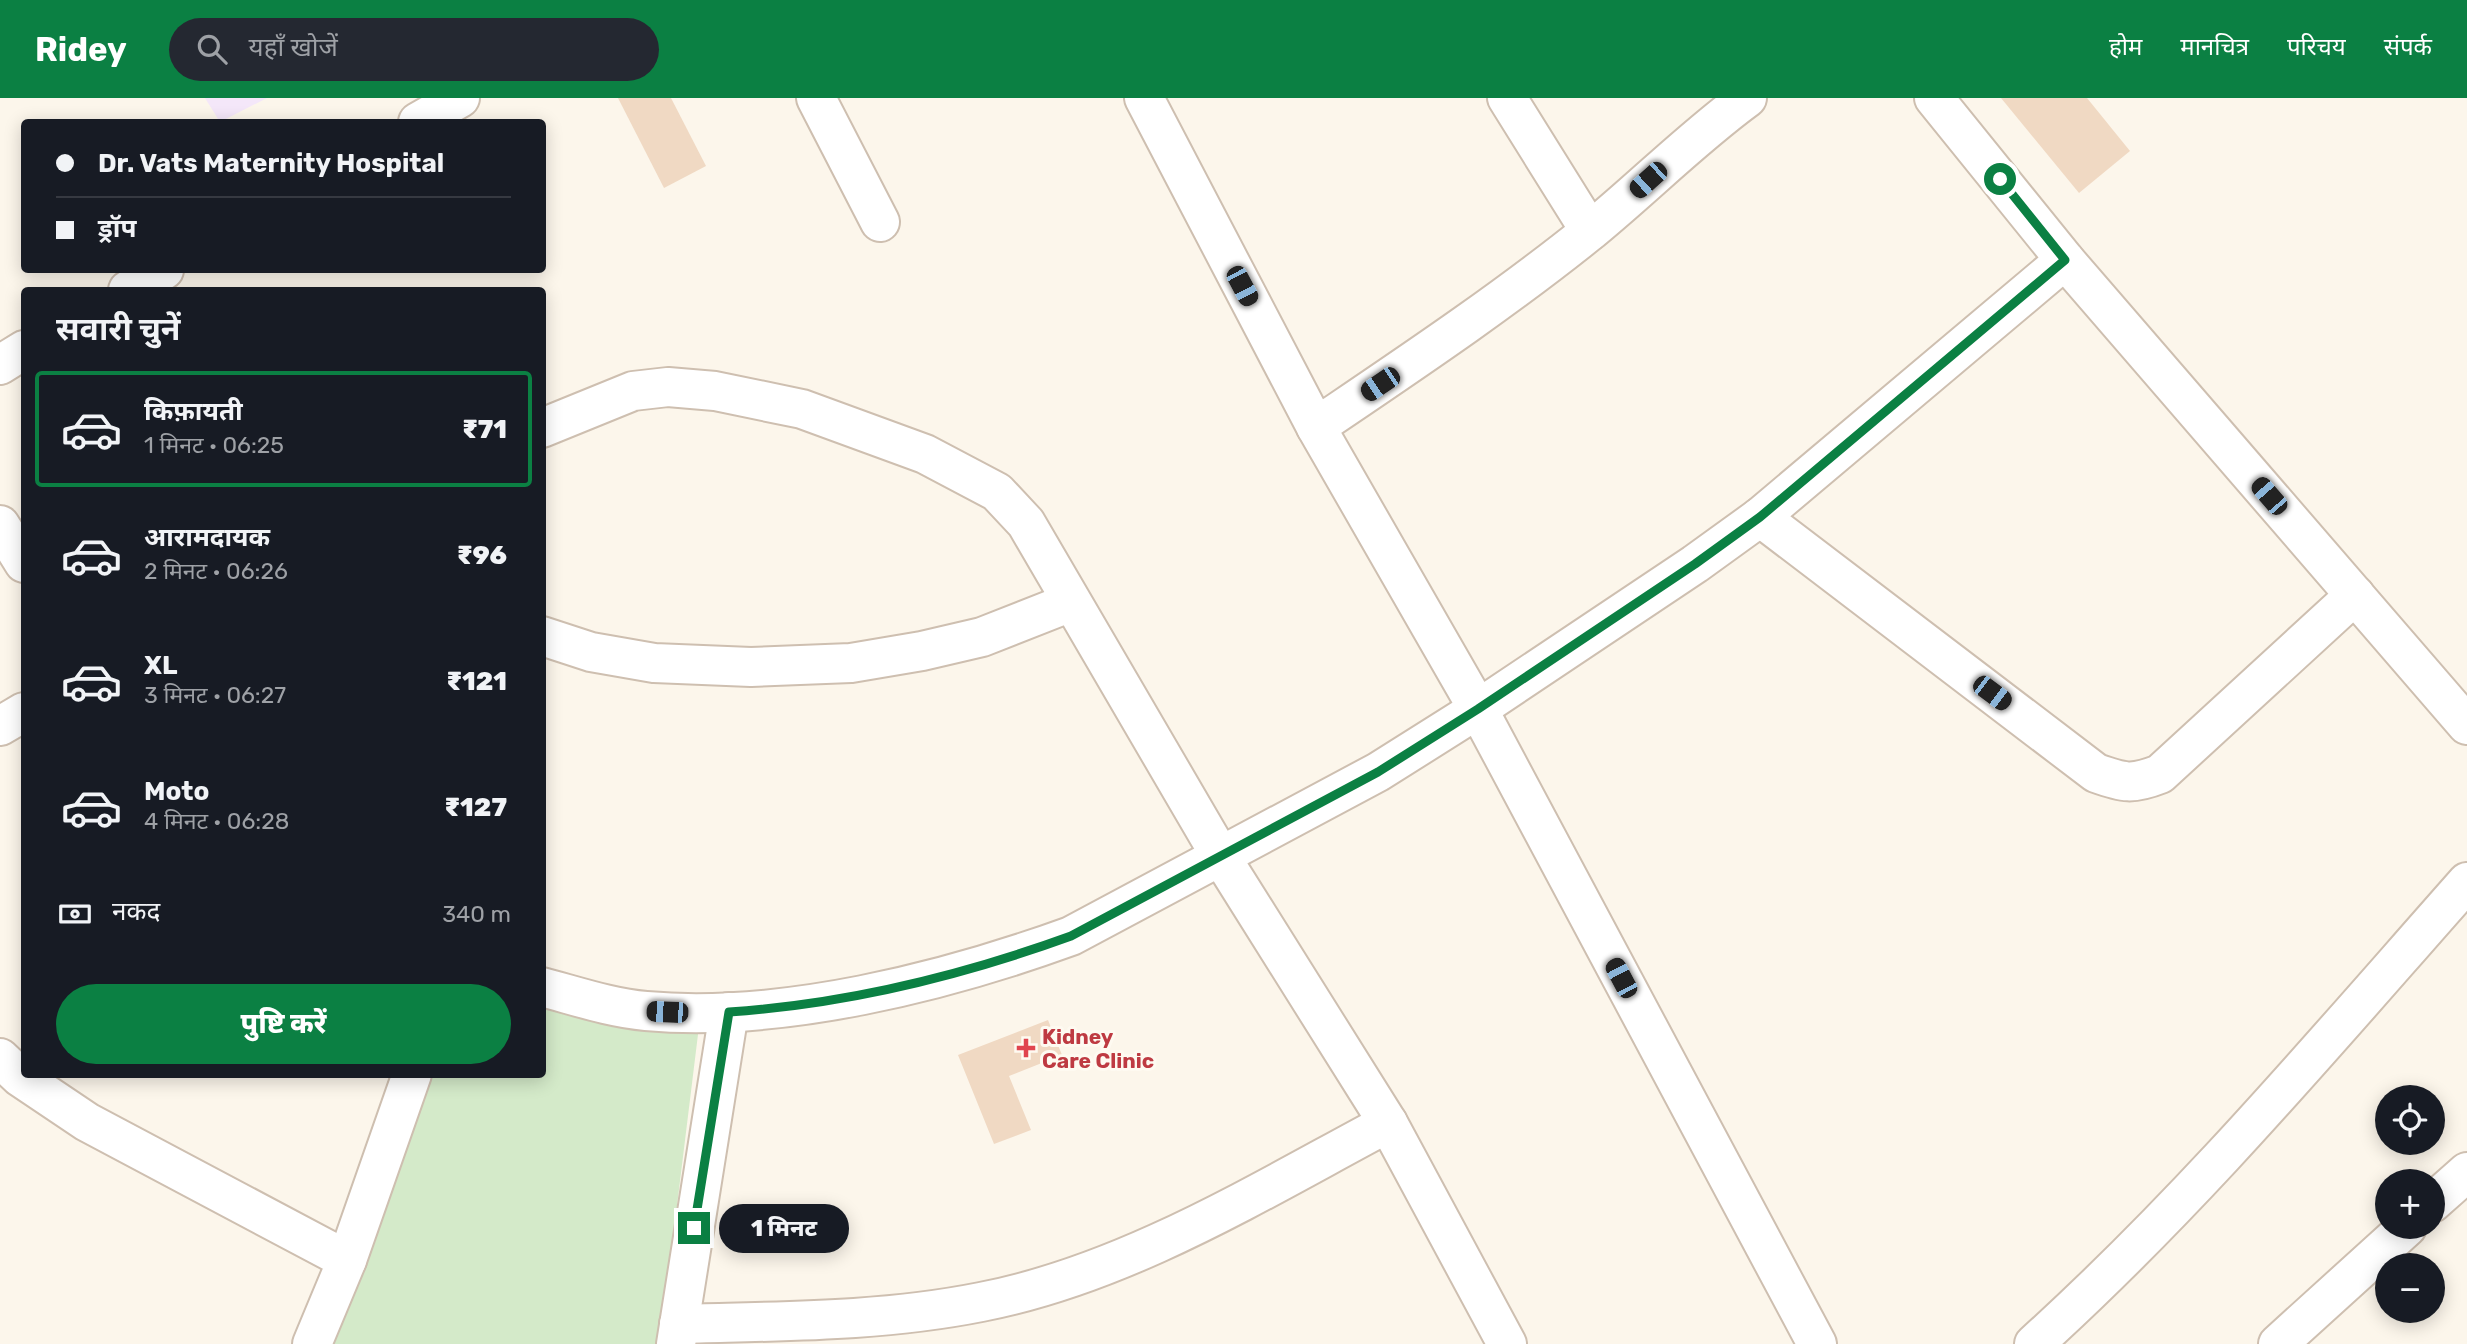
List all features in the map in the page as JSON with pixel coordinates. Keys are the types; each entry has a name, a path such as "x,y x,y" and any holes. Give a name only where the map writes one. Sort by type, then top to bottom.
{"street":[{"path":"423,119 460,98"},
{"path":"816,98 880,222"},
{"path":"1144,98 1316,426 1478,709 1817,1344"},
{"path":"1507,98 1590,231"},
{"path":"1316,426 1464,328 1590,231 1706,128 1747,98"},
{"path":"1934,98 2065,260 2467,725"},
{"path":"546,988 644,1011 729,1012 776,1009 938,978 1071,936 1378,772 1478,709 1695,564 1760,517 2065,260"},
{"path":"133,287 159,273"},
{"path":"0,365 21,352"},
{"path":"546,426 633,391 668,387 715,391 802,409 925,454 997,492 1027,523 1222,857 1388,1123 1507,1344"},
{"path":"1760,517 2096,773 2138,783 2160,774 2355,595"},
{"path":"0,526 21,558"},
{"path":"546,637 591,652 654,663 751,667 851,663 982,637 1071,601"},
{"path":"0,726 21,714"},
{"path":"2034,1344 2137,1246 2237,1140 2467,882"},
{"path":"729,1012 677,1334 861,1318 982,1302 1060,1282 1212,1216 1388,1123"},
{"path":"0,1058 21,1078"},
{"path":"21,1078 87,1122 347,1260"},
{"path":"312,1344 347,1260 411,1078"},
{"path":"2445,1191 2467,1172"},
{"path":"2278,1344 2394,1239"}],"shaded area":[{"path":"205,98 267,98 226,119 218,119"}],"green space":[{"path":"546,980 701,1010 660,1344 317,1344 411,1078 546,1078"}],"building":[{"path":"618,98 671,98 706,166 664,188"},
{"path":"2001,98 2087,98 2130,151 2079,193"},
{"path":"1048,1020 1062,1055 1009,1076 1031,1130 994,1144 958,1055"}],"place":[{"name":"Kidney Care Clinic","path":"1026,1048"}],"route":[{"path":"694,1228 729,1012 776,1009 826,1001 938,978 1071,936 1378,772 1478,709 1695,564 1760,517 2065,260 2000,179"}]}
